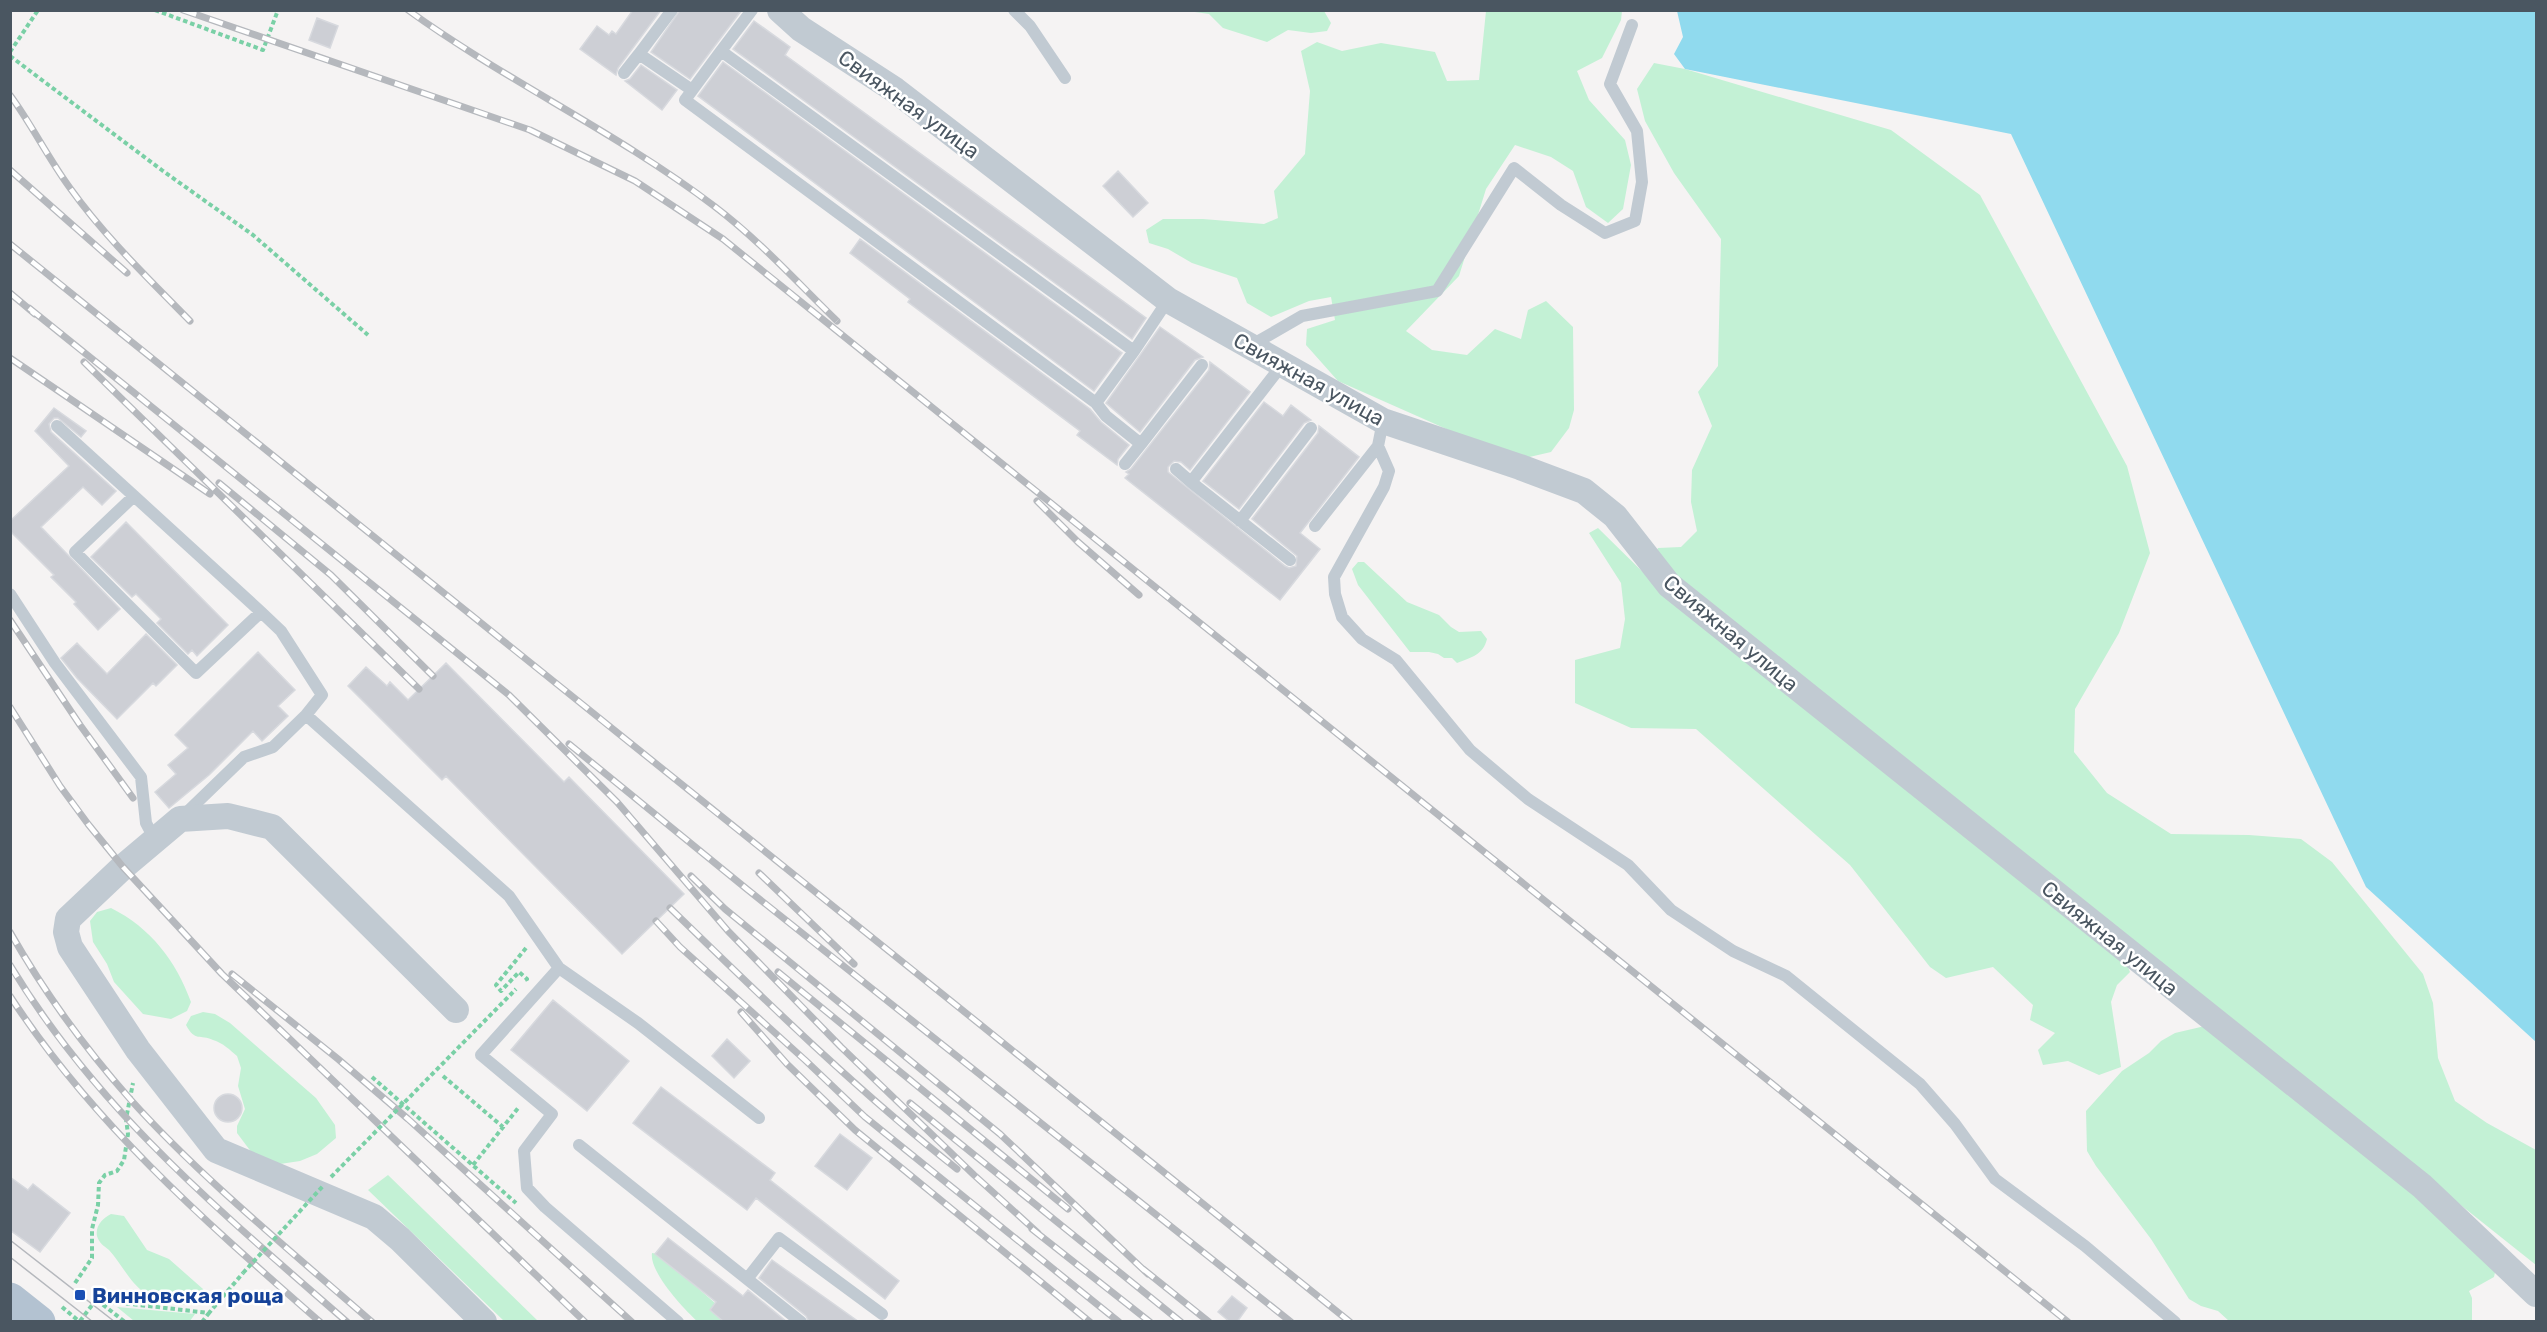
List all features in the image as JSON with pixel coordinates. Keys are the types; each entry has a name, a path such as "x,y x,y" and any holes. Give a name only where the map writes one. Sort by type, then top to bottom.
{"main road":[{"path":"10,1299 39,1321"}],"street":[{"name":"Свияжная улица","path":"780,10 801,28 896,90 1168,300 1281,365 1381,434 1520,467 1584,491 1615,516 1669,585 2422,1186 2536,1294"},
{"path":"456,1010 272,827 228,816 180,819 69,919 66,932 69,947 138,1050 216,1150 375,1217 484,1322"}],"lane":[{"path":"624,73 672,10"},
{"path":"752,10 685,100 1096,403 1106,416 1141,444"},
{"path":"1014,10 1030,26 1065,78"},
{"path":"1249,347 1302,316 1437,291 1514,168 1561,205 1605,233 1635,221 1642,182 1636,131 1610,84 1632,25"},
{"path":"721,51 1134,351"},
{"path":"639,54 692,90"},
{"path":"1096,403 1168,300"},
{"path":"1125,464 1202,365"},
{"path":"1191,482 1281,365"},
{"path":"57,426 281,631 322,695 306,716 273,747 244,757 180,819"},
{"path":"1240,520 1311,428"},
{"path":"1315,526 1381,434"},
{"path":"1381,434 1389,471 1384,487 1334,577 1335,594 1342,617 1362,639 1396,660 1470,750 1528,799 1628,866 1671,910 1733,951 1786,976 1920,1084 1955,1124 1995,1179 2085,1246 2175,1322"},
{"path":"1176,469 1290,560"},
{"path":"134,496 75,552 196,673 261,612"},
{"path":"10,594 55,663 141,777 146,823 155,840"},
{"path":"306,716 509,896 559,968 638,1023 759,1118"},
{"path":"559,968 481,1055 552,1114 524,1151 527,1188 544,1207 678,1322"},
{"path":"579,1145 801,1322"},
{"path":"747,1279 779,1238 882,1314"}],"path":[{"path":"10,52 38,10"},
{"path":"156,10 263,50 278,10"},
{"path":"10,56 163,171 253,235 368,335"},
{"path":"331,1177 527,979 519,972 501,991 496,985 537,936"},
{"path":"75,1282 92,1258 92,1229 99,1205 99,1183 105,1175 117,1171 124,1160 129,1134 126,1119 138,1050"},
{"path":"443,1076 503,1127"},
{"path":"372,1077 521,1208"},
{"path":"473,1165 528,1095"},
{"path":"202,1322 323,1186"},
{"path":"96,1300 209,1313"},
{"path":"80,1321 96,1300"},
{"path":"96,1300 125,1322"}],"green space":[{"path":"1188,11 1324,11 1331,23 1327,31 1311,33 1288,30 1267,42 1223,28 1209,14"},
{"path":"1486,11 1622,11 1621,20 1602,58 1577,71 1589,100 1625,140 1631,165 1623,209 1608,223 1586,207 1573,171 1551,157 1515,145 1486,189 1459,276 1406,331 1432,350 1467,355 1495,329 1521,339 1528,310 1546,301 1573,327 1574,410 1569,428 1551,452 1521,459 1469,439 1338,381 1306,345 1307,329 1335,320 1331,297 1309,301 1271,317 1247,303 1237,278 1192,263 1168,249 1149,243 1146,230 1163,219 1203,219 1264,224 1278,218 1274,191 1305,154 1310,91 1301,51 1317,42 1342,51 1381,43 1435,52 1447,81 1479,80"},
{"path":"1654,63 1685,69 1891,130 1980,195 2127,466 2150,553 2119,633 2075,709 2074,752 2107,793 2171,834 2249,835 2301,839 2332,862 2423,974 2433,1003 2438,1058 2455,1101 2487,1123 2536,1150 2536,1265 1652,561 1658,548 1681,547 1697,531 1691,502 1692,470 1712,426 1698,392 1718,366 1721,239 1674,173 1645,121 1637,89"},
{"path":"1598,528 1656,585 2125,960 2130,972 2117,985 2111,1002 2121,1067 2099,1075 2068,1061 2043,1065 2038,1050 2055,1033 2030,1020 2033,1005 1993,967 1946,978 1930,967 1850,865 1696,729 1631,728 1575,703 1575,660 1620,648 1625,619 1621,583 1589,533"},
{"path":"1358,562 1364,562 1407,602 1439,615 1459,632 1481,631 1487,639 1483,649 1476,655 1457,663 1452,658 1444,658 1438,654 1410,652 1358,585 1352,569"},
{"path":"111,908 138,925 170,960 191,1002 187,1011 171,1019 143,1014 114,982 107,964 93,942 90,921 97,912"},
{"path":"203,1012 215,1014 230,1023 316,1098 335,1125 336,1138 317,1154 300,1161 280,1164 252,1153 237,1133 237,1126 245,1109 238,1086 241,1068 237,1056 220,1043 195,1036 186,1025 191,1016"},
{"path":"2205,1026 2428,1204 2496,1268 2494,1277 2469,1291 2472,1298 2472,1321 2229,1321 2218,1311 2201,1306 2189,1299 2151,1239 2087,1151 2086,1111 2122,1071 2149,1053 2161,1041 2175,1033"},
{"path":"388,1175 538,1321 504,1321 368,1190"},
{"path":"111,1214 124,1216 147,1250 169,1259 203,1289 206,1295 203,1302 173,1303 157,1299 140,1289 98,1238 98,1226"},
{"path":"652,1253 658,1254 736,1321 697,1321 661,1280"},
{"path":"117,1307 195,1314 190,1321 134,1321"}],"water":[{"path":"1677,11 2536,11 2536,1042 2366,887 2011,134 1685,69 1674,54 1683,37"}],"building":[{"path":"633,10 661,10 618,68 616,75 580,49 597,26 609,35 612,31 616,34"},
{"path":"680,10 741,11 690,79 651,52"},
{"path":"317,18 338,26 330,48 309,40"},
{"path":"754,21 790,47 785,55 1146,318 1132,339 733,49"},
{"path":"723,62 1122,353 1094,391 698,96"},
{"path":"641,65 677,90 662,110 625,81 630,79"},
{"path":"1118,171 1148,203 1133,217 1103,186"},
{"path":"860,239 1090,409 1101,422 1129,445 1118,459 1117,465 1077,435 1080,431 908,302 910,299 850,253"},
{"path":"1160,327 1203,357 1195,360 1140,432 1106,403"},
{"path":"1210,362 1250,392 1190,470 1181,462 1174,461 1168,467 1168,472 1285,566 1289,568 1296,566 1297,556 1252,519 1318,433 1319,426 1359,457 1300,533 1320,549 1280,600 1125,478 1129,474 1126,472 1131,469 1209,370"},
{"path":"1264,402 1283,416 1291,405 1311,420 1304,423 1239,509 1203,481"},
{"path":"54,408 86,431 81,437 58,418 54,418 49,424 51,432 116,491 102,505 83,487 41,527 120,609 98,630 74,604 76,602 51,577 54,575 10,531 10,521 69,466 35,431"},
{"path":"126,522 228,625 197,656 192,650 188,654 157,623 161,619 136,594 132,597 91,557"},
{"path":"146,634 177,665 156,686 153,683 117,719 61,658 77,643 107,674"},
{"path":"258,652 295,690 278,706 288,716 262,741 253,731 209,775 169,808 155,792 176,774 168,765 188,748 175,735"},
{"path":"446,663 564,782 569,777 684,894 622,954 446,776 442,780 348,686 366,667 387,686 390,682 408,700"},
{"path":"553,1000 629,1061 587,1111 511,1050"},
{"path":"727,1039 750,1061 734,1078 712,1056"},
{"path":"661,1087 775,1173 770,1180 899,1281 885,1299 756,1198 747,1210 633,1123"},
{"path":"228,1094 238,1098 242,1108 238,1118 228,1122 218,1118 214,1108 218,1098"},
{"path":"840,1134 872,1158 847,1190 815,1166"},
{"path":"10,1177 28,1190 33,1184 70,1213 40,1252 10,1230"},
{"path":"668,1238 743,1296 748,1290 787,1322 724,1322 710,1310 716,1302 655,1254"},
{"path":"772,1260 859,1322 809,1322 806,1316 759,1278"},
{"path":"1232,1296 1247,1308 1237,1322 1230,1322 1218,1312"}],"tram line":[{"path":"10,1240 115,1322"},
{"path":"10,1257 93,1322"}],"railway":[{"path":"183,10 530,130 635,181 723,239 2068,1322"},
{"path":"408,10 445,36 639,155 714,206 762,247 837,321"},
{"path":"10,95 83,206 127,257 190,321"},
{"path":"10,170 127,273"},
{"path":"10,244 1350,1322"},
{"path":"10,293 35,314"},
{"path":"29,308 509,695 617,802 728,931 841,1047 1038,1233"},
{"path":"10,358 210,494"},
{"path":"84,362 419,689"},
{"path":"219,483 331,575 433,676"},
{"path":"1037,501 1078,542 1139,595"},
{"path":"10,620 80,725 133,798"},
{"path":"10,707 60,786 88,824 123,867 222,974 585,1322"},
{"path":"569,744 748,890 1291,1322"},
{"path":"759,873 854,964"},
{"path":"691,876 725,909 1000,1134 1148,1274"},
{"path":"670,908 846,1075 957,1169"},
{"path":"656,921 680,947 865,1117 1119,1322"},
{"path":"10,932 66,1019 130,1099 216,1186 372,1322"},
{"path":"10,965 45,1018 82,1067 122,1113 208,1199 347,1322"},
{"path":"778,972 1068,1209"},
{"path":"232,974 408,1119 632,1322"},
{"path":"10,996 42,1043 77,1087 153,1170 320,1322"},
{"path":"741,1012 787,1064 855,1130 1090,1322"},
{"path":"910,1103 1181,1322"},
{"path":"1032,1229 1150,1322"},
{"path":"1143,1269 1209,1322"}],"place":[{"name":"Винновская роща","path":"80,1295"}]}
